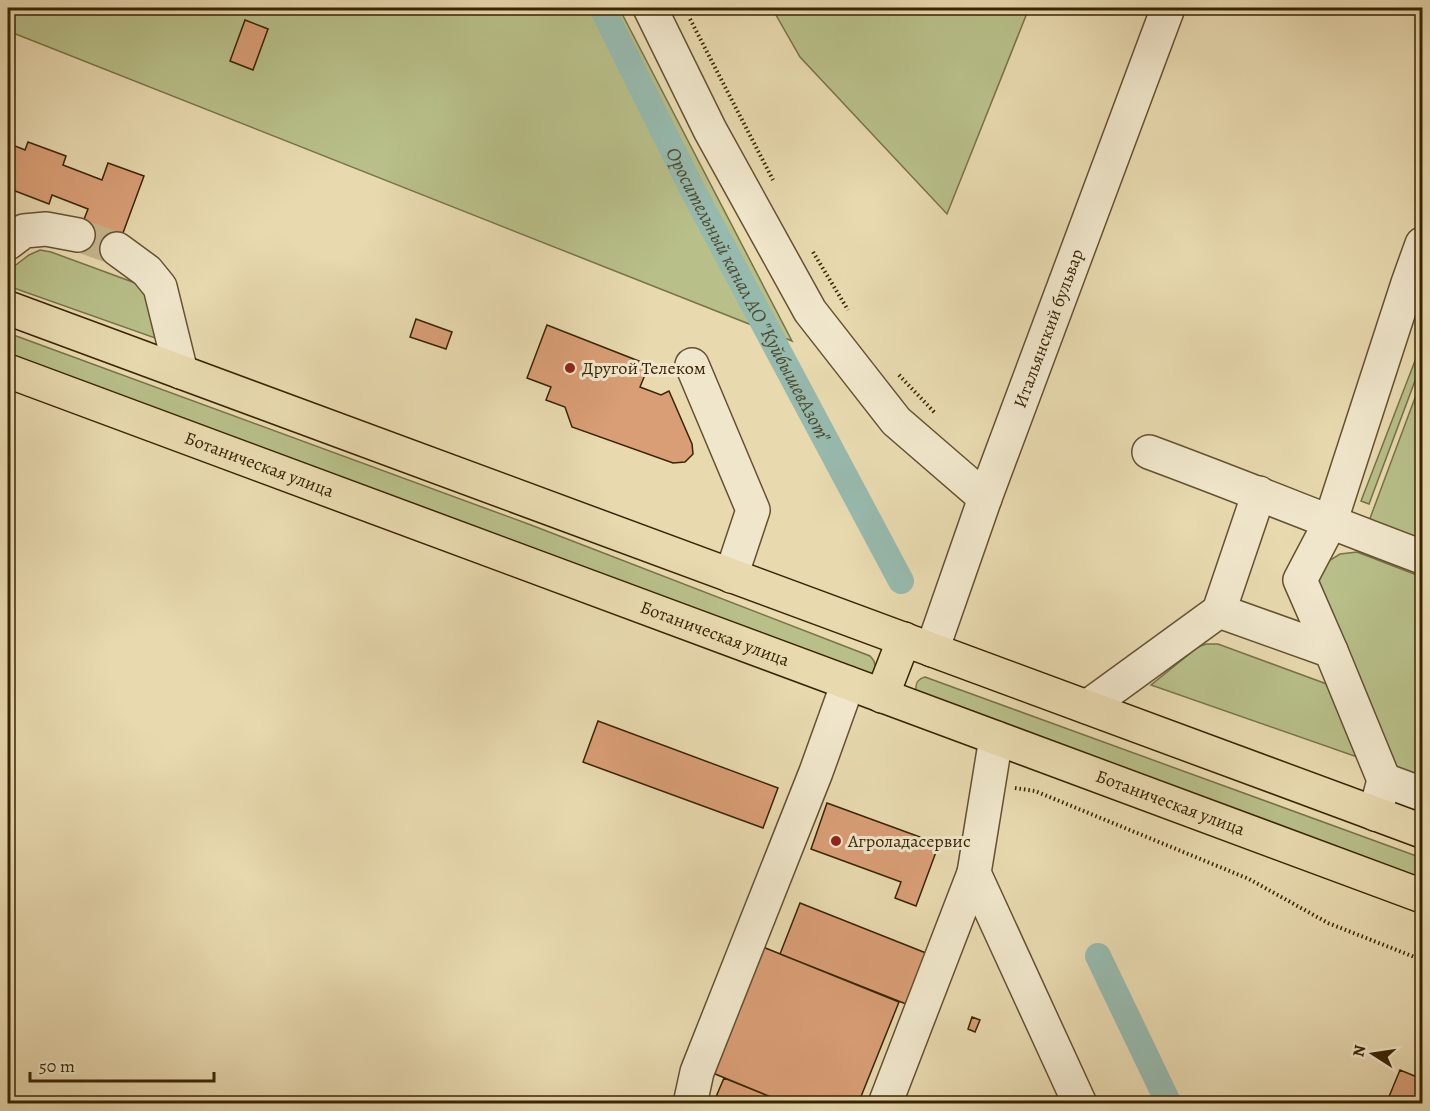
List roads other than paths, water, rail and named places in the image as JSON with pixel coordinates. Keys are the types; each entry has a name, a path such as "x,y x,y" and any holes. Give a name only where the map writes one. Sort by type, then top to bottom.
{"main road":[{"path":"8,308 1422,831"},
{"name":"Ботаническая улица","path":"8,371 1422,896"},
{"path":"882,696 918,645"}],"street":[{"path":"650,8 710,130 810,311 896,421 986,498"},
{"name":"Итальянский бульвар","path":"918,645 986,498 1168,8"},
{"path":"8,243 24,231 46,229 78,235"},
{"path":"1375,814 1384,780 1332,651 1300,580 1330,523 1415,279 1422,244"},
{"path":"117,249 147,271 160,287 181,372"},
{"path":"692,365 753,510 732,576"},
{"path":"1149,452 1422,557"},
{"path":"1087,707 1219,611 1259,493"},
{"path":"1219,611 1332,651"},
{"path":"690,1104 697,1072 816,772 848,683"},
{"path":"885,1104 974,873 996,738"},
{"path":"1384,780 1422,794"},
{"path":"974,873 1080,1104"}],"waterway":[{"name":"Оросительный канал АО \"КуйбышевАзот\"","path":"602,8 692,189 901,581"},
{"name":"Оросительный канал АО \"КуйбышевАзот\"","path":"1098,956 1169,1104"}],"tunnel":[{"path":"78,235 117,249"}],"place":[{"name":"Другой Телеком","path":"570,368"},
{"name":"Агроладасервис","path":"836,841"}]}
